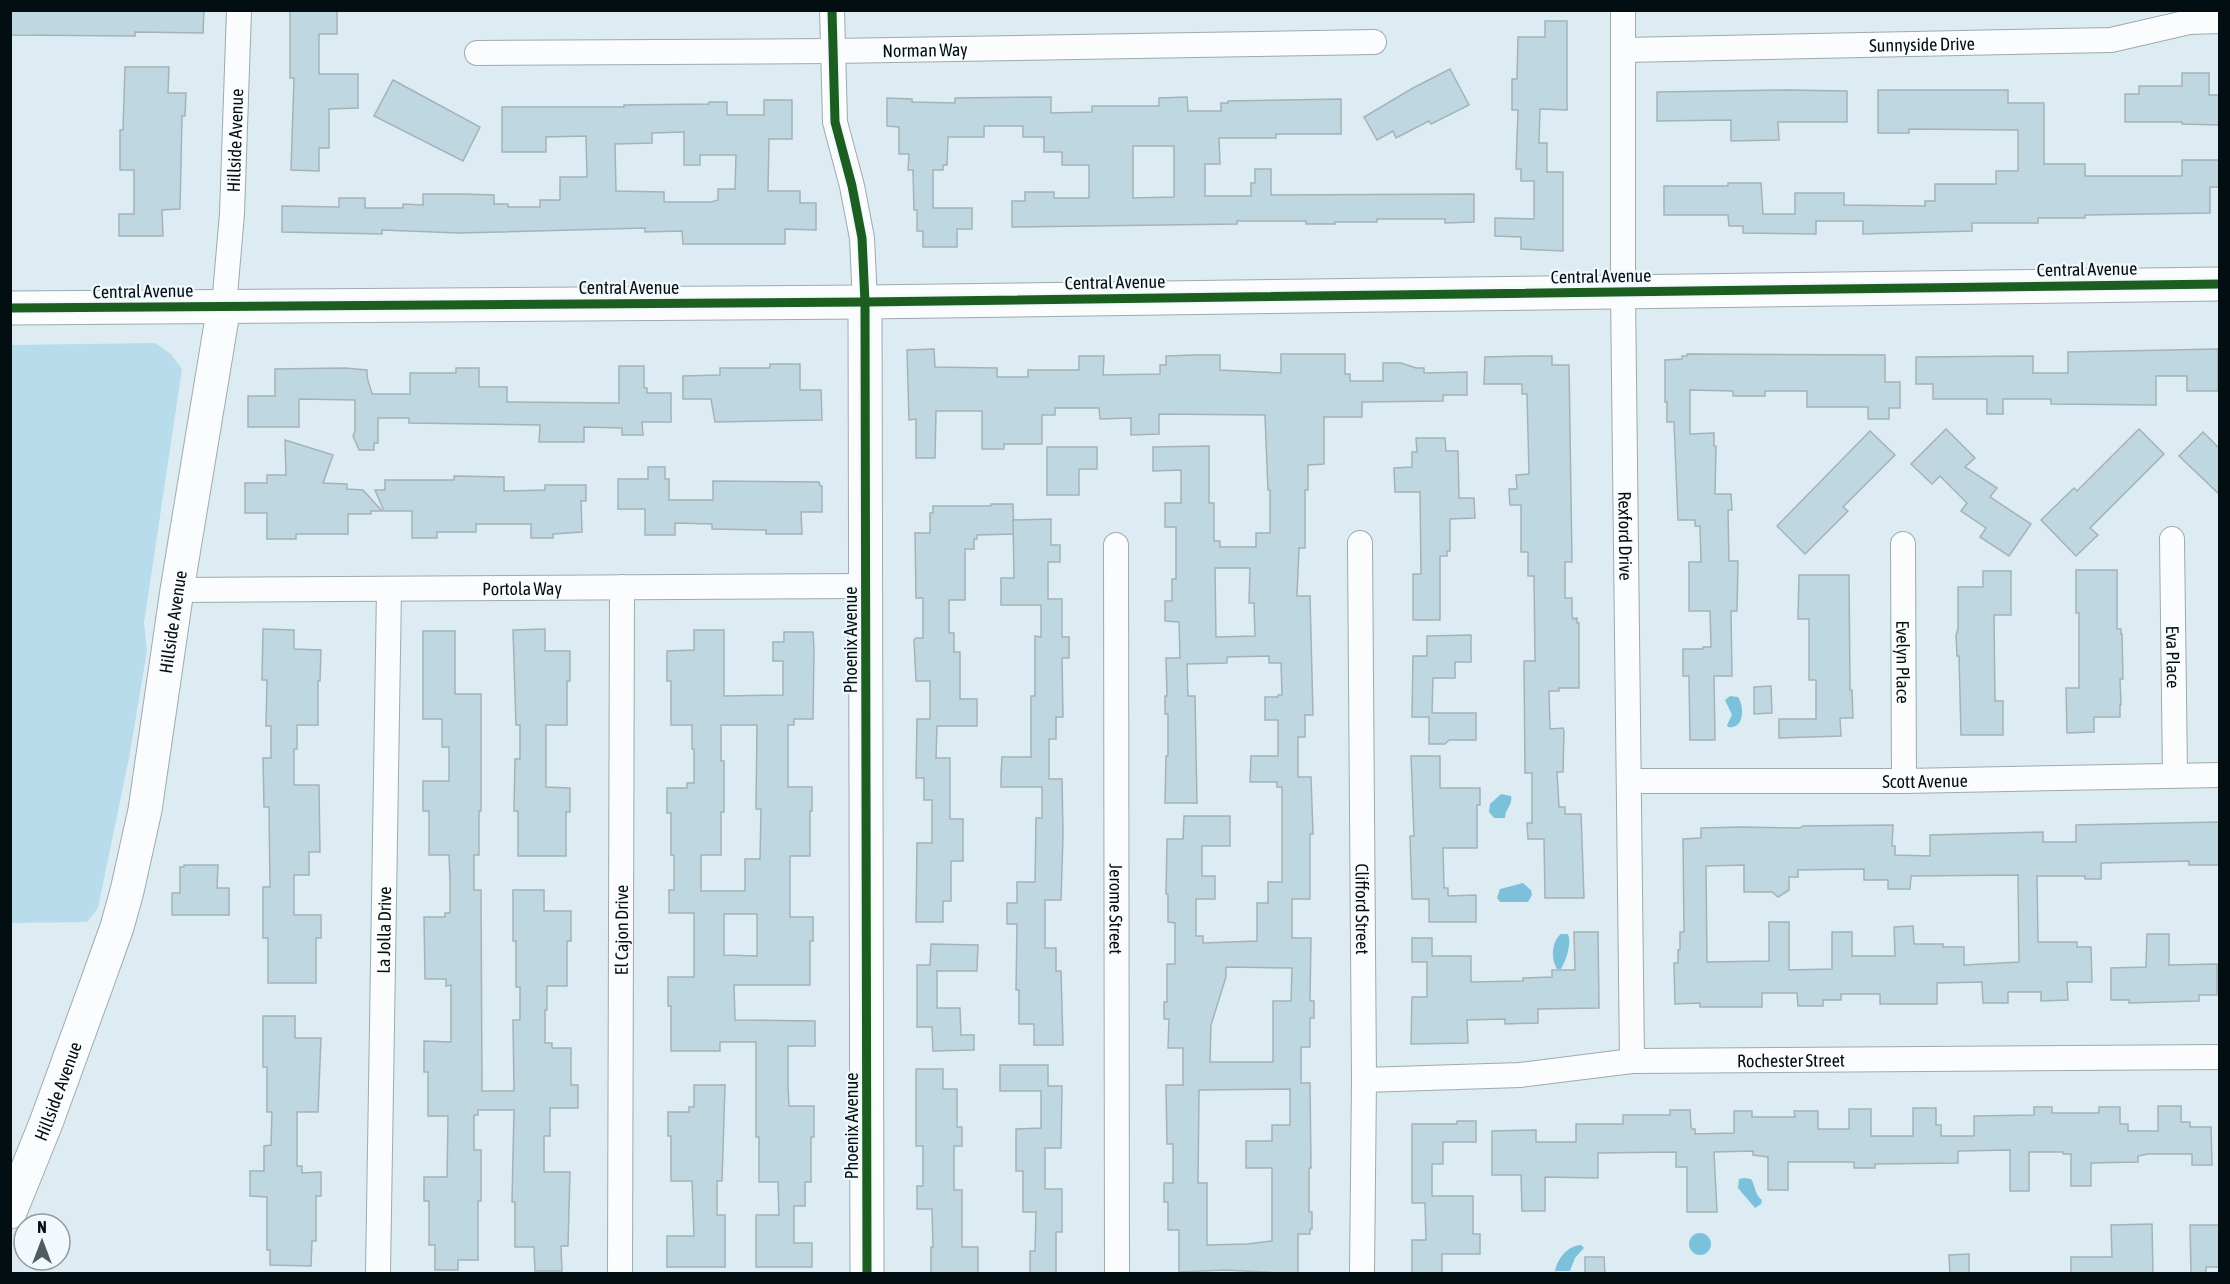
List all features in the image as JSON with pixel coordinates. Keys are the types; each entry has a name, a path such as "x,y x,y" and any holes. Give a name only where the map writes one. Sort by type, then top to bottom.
{"main road":[{"name":"Central Avenue","path":"10,308 865,302 2220,284"},
{"name":"Phoenix Avenue","path":"865,302 867,1274"},
{"name":"Hillside Avenue","path":"10,1212 46,1123 128,891 145,810 177,590 224,306"}],"street":[{"name":"Hillside Avenue","path":"224,306 232,214 239,10"},
{"name":"Phoenix Avenue","path":"832,10 835,122 852,186 862,238 865,302"},
{"name":"Rexford Drive","path":"1623,10 1623,292 1632,1061"},
{"name":"Sunnyside Drive","path":"1624,50 2111,40 2189,22 2220,21"},
{"name":"Norman Way","path":"477,53 832,51 1374,42"},
{"name":"Eva Place","path":"2172,539 2175,775"},
{"name":"Clifford Street","path":"1360,543 1364,1080 1362,1274"},
{"name":"Jerome Street","path":"1116,544 1117,1274"},
{"name":"Evelyn Place","path":"1903,544 1904,781"},
{"name":"Portola Way","path":"177,590 866,586"},
{"name":"La Jolla Drive","path":"378,1274 388,588"},
{"name":"El Cajon Drive","path":"620,1274 622,588"},
{"name":"Scott Avenue","path":"1629,781 1904,781 2220,776"},
{"name":"Rochester Street","path":"1364,1080 1520,1075 1632,1061 2220,1057"}],"shaded area":[{"path":"155,343 171,354 182,369 144,623 147,651 129,758 98,908 87,922 11,923 11,345"}],"water":[{"path":"1730,696 1738,697 1742,706 1742,717 1733,727 1727,725 1732,715 1725,700"},
{"path":"1501,794 1511,796 1511,802 1505,818 1494,818 1489,812 1490,804"},
{"path":"1523,883 1531,890 1532,895 1528,902 1500,902 1497,898 1500,889"},
{"path":"1561,934 1568,934 1569,947 1561,969 1557,969 1553,951 1555,941"},
{"path":"1739,1179 1751,1179 1762,1200 1761,1204 1755,1208 1738,1188"},
{"path":"1696,1233 1704,1233 1711,1240 1711,1248 1704,1255 1696,1255 1689,1248 1689,1240"},
{"path":"1581,1245 1584,1248 1575,1258 1570,1271 1555,1271 1564,1254 1571,1248"}],"building":[{"path":"10,10 204,10 203,33 135,32 135,36 10,35"},
{"path":"290,10 337,10 337,34 319,34 319,74 358,74 358,108 329,109 329,148 319,148 319,171 291,170 294,78 290,78"},
{"path":"1545,21 1567,21 1567,110 1540,109 1539,143 1547,143 1547,172 1563,172 1563,251 1521,249 1521,237 1495,236 1495,218 1534,219 1534,181 1521,181 1521,169 1516,169 1518,110 1512,110 1512,79 1517,79 1518,37 1545,37"},
{"path":"125,67 169,67 168,93 186,93 185,116 182,116 180,209 162,210 163,236 119,236 119,214 134,214 134,170 120,170 120,130 123,130"},
{"path":"1450,69 1469,105 1431,124 1429,121 1396,138 1393,131 1377,140 1364,117"},
{"path":"2182,73 2209,73 2209,95 2220,95 2220,125 2125,122 2125,94 2139,94 2139,86 2182,86"},
{"path":"393,80 480,127 463,161 374,116"},
{"path":"1878,90 2008,90 2008,103 2044,103 2044,164 2085,164 2085,176 2182,176 2182,160 2220,160 2220,187 2210,187 2210,213 2038,218 2038,223 1972,223 1972,231 1863,234 1863,221 1816,221 1816,234 1743,233 1743,226 1729,226 1728,215 1664,215 1664,186 1728,186 1728,183 1761,183 1763,214 1795,214 1795,193 1844,193 1844,205 1925,206 1925,201 1935,201 1935,184 1996,184 1996,171 2018,171 2018,130 1909,129 1909,133 1878,133"},
{"path":"1847,91 1847,122 1778,122 1779,140 1731,141 1731,120 1657,121 1657,92"},
{"path":"1051,97 1051,113 1092,112 1092,106 1159,106 1159,98 1187,97 1188,111 1221,111 1221,103 1228,103 1228,101 1341,99 1341,134 1276,134 1276,138 1219,138 1220,164 1205,164 1205,196 1251,196 1251,183 1255,183 1255,169 1271,169 1271,195 1474,194 1474,222 1445,223 1445,219 1377,219 1377,222 1335,222 1335,224 1306,224 1306,221 1237,221 1237,224 1012,227 1012,201 1025,201 1025,192 1054,192 1054,198 1089,198 1089,165 1062,165 1062,152 1044,152 1044,137 1023,137 1023,126 984,126 984,137 948,137 947,165 943,165 943,170 933,170 933,208 972,208 972,229 957,229 957,247 923,247 923,231 917,231 917,210 914,210 913,170 908,170 909,154 899,154 899,127 887,126 887,98 912,99 912,102 955,103 955,98","holes":["1133,146 1174,146 1174,197 1133,198"]},
{"path":"764,100 792,100 792,139 769,139 768,191 800,191 800,203 816,203 816,230 785,229 785,244 683,244 682,231 645,232 645,228 459,233 382,230 382,234 282,232 282,206 339,207 339,198 365,198 365,208 403,208 403,204 423,205 423,194 463,194 494,195 494,204 508,204 508,207 540,207 540,200 560,200 560,177 587,177 586,136 546,137 546,152 502,152 502,107 624,107 624,105 727,102 727,115 764,115","holes":["684,132 684,165 700,165 700,155 736,155 735,189 718,189 718,200 711,202 664,202 664,192 616,191 615,144 652,143 652,133"]},
{"path":"934,349 935,367 997,368 997,377 1028,377 1028,370 1079,370 1079,356 1104,356 1103,375 1160,374 1160,365 1166,365 1166,356 1194,355 1220,355 1220,370 1281,373 1281,354 1345,354 1345,374 1350,374 1350,381 1383,381 1383,363 1401,363 1424,368 1424,373 1467,372 1467,395 1443,395 1443,401 1362,402 1362,417 1324,417 1324,464 1308,465 1308,490 1305,490 1305,548 1299,548 1297,596 1310,596 1313,715 1305,715 1305,737 1298,737 1298,777 1311,777 1313,834 1310,834 1310,899 1292,899 1292,938 1311,938 1310,1001 1314,1001 1314,1018 1310,1018 1310,1047 1301,1047 1301,1083 1310,1083 1309,1212 1312,1212 1312,1229 1310,1229 1310,1234 1298,1234 1298,1274 1226,1270 1179,1272 1179,1230 1168,1230 1168,1202 1164,1202 1164,1183 1173,1183 1173,1144 1167,1144 1166,1085 1183,1085 1183,1048 1168,1048 1169,1019 1164,1019 1164,1002 1167,1002 1167,964 1175,964 1175,923 1168,922 1168,894 1166,894 1167,839 1183,839 1184,816 1230,816 1230,846 1202,846 1202,876 1215,876 1215,899 1196,899 1196,936 1203,936 1203,943 1257,941 1257,903 1268,903 1268,882 1282,882 1282,787 1277,787 1277,782 1250,782 1251,756 1278,756 1278,720 1265,720 1265,697 1282,695 1281,663 1269,663 1269,656 1227,657 1227,663 1187,664 1188,696 1195,696 1197,803 1165,803 1166,756 1168,756 1168,714 1165,714 1166,658 1180,658 1179,622 1165,621 1165,601 1172,601 1172,579 1176,579 1176,527 1165,527 1165,503 1181,503 1181,470 1153,471 1153,447 1209,446 1209,503 1214,503 1214,541 1220,541 1220,547 1256,547 1256,533 1270,533 1270,490 1268,490 1265,415 1159,414 1159,434 1131,435 1131,418 1100,419 1099,408 1055,408 1055,415 1042,415 1042,444 1004,444 1004,449 982,449 982,411 936,411 935,458 916,458 916,419 909,420 907,350","holes":["1215,568 1250,568 1249,603 1254,603 1255,636 1216,637","1226,967 1292,968 1291,1001 1273,1001 1273,1062 1210,1062 1211,1025 1226,977","1290,1089 1290,1125 1272,1125 1272,1141 1246,1141 1246,1168 1272,1168 1272,1241 1207,1245 1207,1183 1198,1183 1199,1090"]},
{"path":"2218,349 2218,391 2187,391 2187,376 2156,376 2156,405 2051,404 2051,399 2003,399 2003,414 1987,414 1987,399 1933,399 1933,384 1916,384 1916,357 2033,356 2033,373 2068,373 2068,352"},
{"path":"1687,354 1885,355 1885,382 1900,382 1900,408 1889,408 1889,419 1868,419 1868,407 1807,407 1807,391 1765,391 1765,396 1733,396 1733,391 1690,390 1690,434 1714,433 1715,494 1731,494 1732,510 1728,510 1729,561 1738,561 1737,611 1731,611 1732,676 1714,676 1715,740 1690,740 1689,676 1683,676 1683,649 1711,647 1710,611 1689,611 1689,562 1701,562 1700,526 1695,526 1695,520 1678,520 1674,422 1667,422 1667,402 1665,402 1665,360 1682,359 1682,356 1687,356"},
{"path":"1552,356 1552,365 1569,365 1572,562 1565,562 1565,598 1572,598 1573,619 1577,618 1577,623 1579,623 1579,688 1559,688 1559,691 1549,691 1550,729 1563,728 1564,731 1563,772 1557,772 1559,807 1565,807 1565,814 1581,814 1584,898 1545,898 1544,839 1528,839 1527,823 1532,823 1532,773 1525,773 1524,661 1535,661 1534,576 1528,576 1528,552 1521,552 1521,505 1510,505 1509,489 1517,489 1516,475 1529,474 1527,394 1522,394 1522,384 1484,384 1485,357"},
{"path":"770,364 800,364 800,390 821,390 822,420 715,422 711,399 683,399 683,376 720,375 720,368 770,368"},
{"path":"619,366 644,366 644,388 647,388 647,393 671,393 671,422 642,422 643,435 622,435 622,428 584,427 584,442 539,442 540,425 409,423 409,418 378,418 378,443 374,443 374,450 359,450 353,436 355,400 299,399 299,427 248,427 248,396 275,396 275,369 367,370 372,394 410,394 410,373 456,373 456,368 479,368 479,387 507,387 507,402 619,403"},
{"path":"1946,429 1975,458 1965,467 1997,488 1990,497 2031,524 2009,556 1980,537 1986,528 1961,511 1967,503 1940,476 1932,484 1911,464"},
{"path":"2139,429 2164,454 2090,528 2098,535 2076,556 2041,520 2074,488 2077,491"},
{"path":"1870,431 1895,455 1843,507 1848,511 1805,554 1777,526"},
{"path":"2203,432 2220,449 2220,495 2179,456"},
{"path":"1416,438 1445,438 1446,451 1458,451 1459,498 1474,498 1475,518 1450,519 1450,551 1447,551 1447,556 1440,556 1440,620 1413,620 1413,574 1421,574 1420,492 1395,492 1394,468 1412,467 1412,452 1417,452"},
{"path":"285,440 333,455 323,483 347,484 347,489 363,490 382,511 371,511 371,514 348,514 348,534 296,534 296,539 267,539 267,513 245,513 245,483 267,483 267,475 286,475"},
{"path":"1047,447 1097,447 1097,469 1079,469 1079,495 1047,495"},
{"path":"648,467 665,467 665,479 669,479 669,500 713,500 713,481 819,482 822,486 822,512 801,512 802,534 766,534 766,530 712,529 712,524 675,523 675,535 645,535 645,509 618,509 618,479 648,479"},
{"path":"454,476 504,477 504,491 545,490 545,485 586,485 586,501 581,501 582,532 553,534 553,538 531,538 531,524 476,524 476,532 437,532 437,538 412,538 412,511 384,511 375,490 385,490 385,480 454,480"},
{"path":"991,504 1013,504 1014,534 977,535 977,539 974,539 974,549 965,549 965,600 949,600 949,633 954,633 954,652 960,652 960,699 977,699 977,726 937,726 936,758 950,758 950,819 963,819 963,861 951,861 951,901 943,901 943,922 916,922 917,843 932,843 932,800 924,800 924,778 916,778 917,719 930,719 930,681 916,681 914,640 923,638 923,598 916,598 915,533 930,533 930,513 933,513 933,506 991,506"},
{"path":"1051,519 1051,545 1060,545 1060,562 1048,562 1048,599 1062,599 1062,637 1069,637 1069,658 1062,658 1063,717 1056,717 1056,739 1049,739 1049,779 1062,779 1063,835 1061,900 1045,900 1045,948 1056,948 1056,971 1061,971 1063,1045 1034,1045 1034,1024 1019,1024 1019,990 1016,990 1017,924 1007,924 1007,903 1017,903 1017,882 1035,882 1036,818 1042,818 1042,787 1001,787 1001,774 1002,757 1031,757 1031,696 1035,696 1035,636 1041,637 1041,605 1001,605 1001,578 1014,578 1013,520"},
{"path":"2076,570 2117,570 2117,629 2121,629 2122,634 2123,679 2120,679 2120,717 2094,717 2094,732 2067,733 2066,688 2079,688 2079,613 2076,613"},
{"path":"1983,571 2011,571 2011,615 1994,615 1995,701 2003,701 2003,735 1961,735 1959,656 1957,656 1956,635 1958,587 1983,587"},
{"path":"1799,575 1849,575 1850,690 1852,690 1853,718 1840,718 1841,736 1779,738 1779,719 1816,719 1816,680 1809,680 1809,619 1798,619"},
{"path":"263,629 294,630 294,649 321,650 318,725 297,725 297,749 294,749 294,785 319,785 320,852 309,852 309,875 294,875 294,915 321,915 321,938 316,938 316,983 268,983 268,938 263,938 263,887 270,887 269,807 264,807 263,758 271,758 271,726 266,726 267,680 262,680"},
{"path":"545,629 545,651 570,651 567,725 546,725 546,787 570,788 570,812 566,812 566,856 518,856 518,811 514,811 515,759 520,759 520,725 516,725 513,630"},
{"path":"694,630 724,630 724,696 783,695 783,661 773,661 773,642 784,642 784,632 813,632 813,719 794,719 794,725 788,725 788,787 812,787 810,856 790,856 790,917 813,917 813,941 810,941 810,985 734,985 735,1020 815,1021 815,1046 788,1046 789,1106 814,1106 811,1182 805,1182 805,1206 794,1206 794,1243 812,1243 812,1267 756,1267 756,1215 779,1215 778,1182 759,1182 759,1137 756,1137 756,1042 720,1042 720,1051 671,1051 671,1006 668,1006 668,977 694,977 694,913 669,913 669,890 674,890 674,855 671,855 671,813 667,813 667,788 687,788 687,783 694,783 694,749 692,749 692,725 671,725 671,681 667,681 667,651 694,650","holes":["721,725 757,725 756,809 761,809 760,859 745,859 745,891 701,891 701,855 721,855 721,812 724,812","724,914 757,914 757,956 724,955"]},
{"path":"423,631 455,631 455,694 481,694 481,811 479,811 479,855 474,855 474,890 481,890 482,1091 514,1091 513,1020 520,1020 520,987 516,987 513,890 544,890 544,911 571,911 571,941 567,941 567,986 547,986 547,1010 545,1010 545,1043 552,1043 552,1048 571,1048 571,1085 578,1085 578,1108 550,1108 550,1136 544,1136 544,1172 570,1172 568,1246 561,1246 562,1271 535,1271 534,1247 515,1247 515,1202 512,1202 514,1110 478,1110 478,1115 474,1115 474,1150 481,1150 478,1260 458,1260 458,1270 435,1270 435,1245 429,1245 429,1201 424,1201 424,1177 447,1177 448,1116 428,1116 428,1072 424,1072 424,1041 451,1042 451,985 446,986 446,979 425,979 424,917 445,917 445,913 450,913 450,879 449,855 429,855 429,811 423,811 423,781 449,781 449,747 442,747 442,719 423,719"},
{"path":"1471,635 1471,662 1455,662 1455,678 1433,678 1432,713 1476,713 1476,740 1449,740 1445,744 1429,744 1429,717 1412,717 1413,656 1427,656 1427,636"},
{"path":"1771,686 1772,713 1754,714 1754,687"},
{"path":"1411,756 1440,756 1440,788 1480,788 1480,805 1477,805 1477,848 1443,848 1444,888 1448,888 1448,896 1476,895 1476,922 1429,922 1429,899 1412,899 1410,836 1414,836"},
{"path":"2220,822 2220,865 2189,865 2189,861 2101,863 2101,879 2085,879 2085,876 2037,876 2038,942 2077,942 2077,947 2091,947 2092,982 2067,982 2068,1000 2041,1001 2041,992 2008,992 2008,1003 1983,1003 1982,982 1937,983 1937,1004 1880,1004 1880,994 1841,994 1841,1000 1823,1000 1823,1006 1798,1006 1797,993 1762,993 1762,1007 1700,1007 1700,1003 1675,1004 1674,963 1678,963 1680,932 1684,932 1683,839 1701,838 1701,828 1893,825 1892,846 1895,846 1895,855 1930,856 1930,835 2043,832 2043,842 2076,842 2076,825","holes":["1744,865 1744,892 1772,892 1778,897 1789,890 1789,877 1798,877 1798,870 1864,869 1864,880 1888,880 1888,889 1910,889 1911,876 2018,875 2019,962 1964,965 1964,947 1914,944 1913,926 1894,927 1895,956 1852,956 1852,932 1832,932 1832,969 1789,970 1789,922 1769,922 1769,961 1707,962 1706,866"]},
{"path":"218,865 217,888 229,888 229,915 172,915 172,893 180,893 180,867"},
{"path":"1574,932 1598,932 1599,1008 1538,1009 1538,1023 1505,1024 1505,1019 1467,1020 1468,1043 1411,1044 1412,997 1427,997 1427,962 1412,962 1412,938 1432,938 1432,956 1471,956 1471,982 1523,981 1523,978 1552,977 1552,970 1575,970"},
{"path":"2147,934 2169,934 2169,965 2217,964 2217,995 2199,995 2199,1001 2129,1003 2129,1000 2111,1000 2111,968 2146,967"},
{"path":"931,944 978,945 977,971 937,971 937,1008 960,1008 961,1035 974,1035 974,1050 933,1051 932,1027 917,1027 917,965 930,965"},
{"path":"263,1016 295,1016 295,1038 321,1038 318,1112 297,1112 297,1166 302,1166 302,1173 321,1172 321,1196 316,1196 316,1241 312,1241 311,1266 270,1265 270,1250 267,1250 267,1197 250,1196 250,1171 264,1171 264,1146 271,1145 272,1112 267,1112 267,1067 263,1067"},
{"path":"1000,1065 1048,1065 1048,1086 1062,1086 1061,1148 1045,1148 1045,1189 1062,1189 1062,1232 1056,1232 1056,1274 1030,1274 1030,1251 1035,1251 1036,1212 1023,1212 1023,1171 1016,1171 1016,1129 1041,1128 1041,1091 1000,1091"},
{"path":"916,1069 943,1069 943,1089 957,1089 957,1127 962,1127 962,1146 954,1146 954,1190 962,1190 962,1247 978,1247 978,1273 931,1274 932,1209 917,1209 917,1186 923,1186 923,1146 916,1146"},
{"path":"694,1085 725,1085 722,1181 717,1181 717,1215 725,1215 725,1267 667,1267 667,1236 694,1236 692,1181 671,1181 671,1136 668,1136 668,1112 689,1112 689,1107 694,1107"},
{"path":"2158,1106 2181,1106 2181,1122 2190,1122 2190,1127 2211,1127 2212,1165 2192,1165 2192,1154 2148,1154 2138,1156 2138,1162 2091,1163 2091,1186 2071,1186 2071,1154 2029,1152 2029,1191 2010,1191 2010,1150 1958,1151 1958,1163 1875,1164 1875,1168 1854,1168 1854,1162 1788,1162 1788,1190 1768,1190 1768,1157 1753,1155 1753,1151 1714,1152 1717,1212 1687,1212 1687,1167 1676,1167 1676,1152 1598,1153 1598,1178 1545,1177 1545,1211 1522,1211 1521,1175 1492,1175 1492,1131 1536,1130 1536,1142 1576,1142 1576,1124 1623,1124 1623,1115 1670,1115 1670,1110 1690,1110 1691,1126 1695,1129 1695,1134 1734,1133 1734,1111 1752,1111 1752,1117 1795,1117 1794,1111 1818,1111 1818,1129 1849,1129 1849,1109 1871,1109 1871,1136 1913,1136 1913,1108 1936,1108 1936,1125 1941,1125 1941,1136 1974,1136 1974,1116 2034,1115 2034,1107 2052,1107 2052,1113 2099,1113 2099,1107 2120,1107 2120,1124 2128,1124 2128,1131 2158,1131"},
{"path":"1457,1121 1476,1121 1476,1142 1443,1142 1443,1164 1432,1164 1432,1196 1473,1196 1473,1234 1480,1234 1480,1254 1442,1254 1442,1274 1412,1274 1412,1240 1426,1240 1425,1203 1412,1203 1412,1124 1457,1124"},
{"path":"2152,1224 2153,1274 2071,1274 2071,1257 2112,1257 2111,1225"},
{"path":"2190,1225 2220,1225 2220,1267 2206,1267 2206,1273 2191,1273"},
{"path":"1969,1254 1969,1274 1950,1274 1949,1255"},
{"path":"1585,1257 1604,1257 1605,1274 1585,1274"}],"cycle path":[{"path":"832,10 835,122 852,186 862,238 865,302 867,1274"},
{"path":"10,308 865,302 2220,284"}]}
